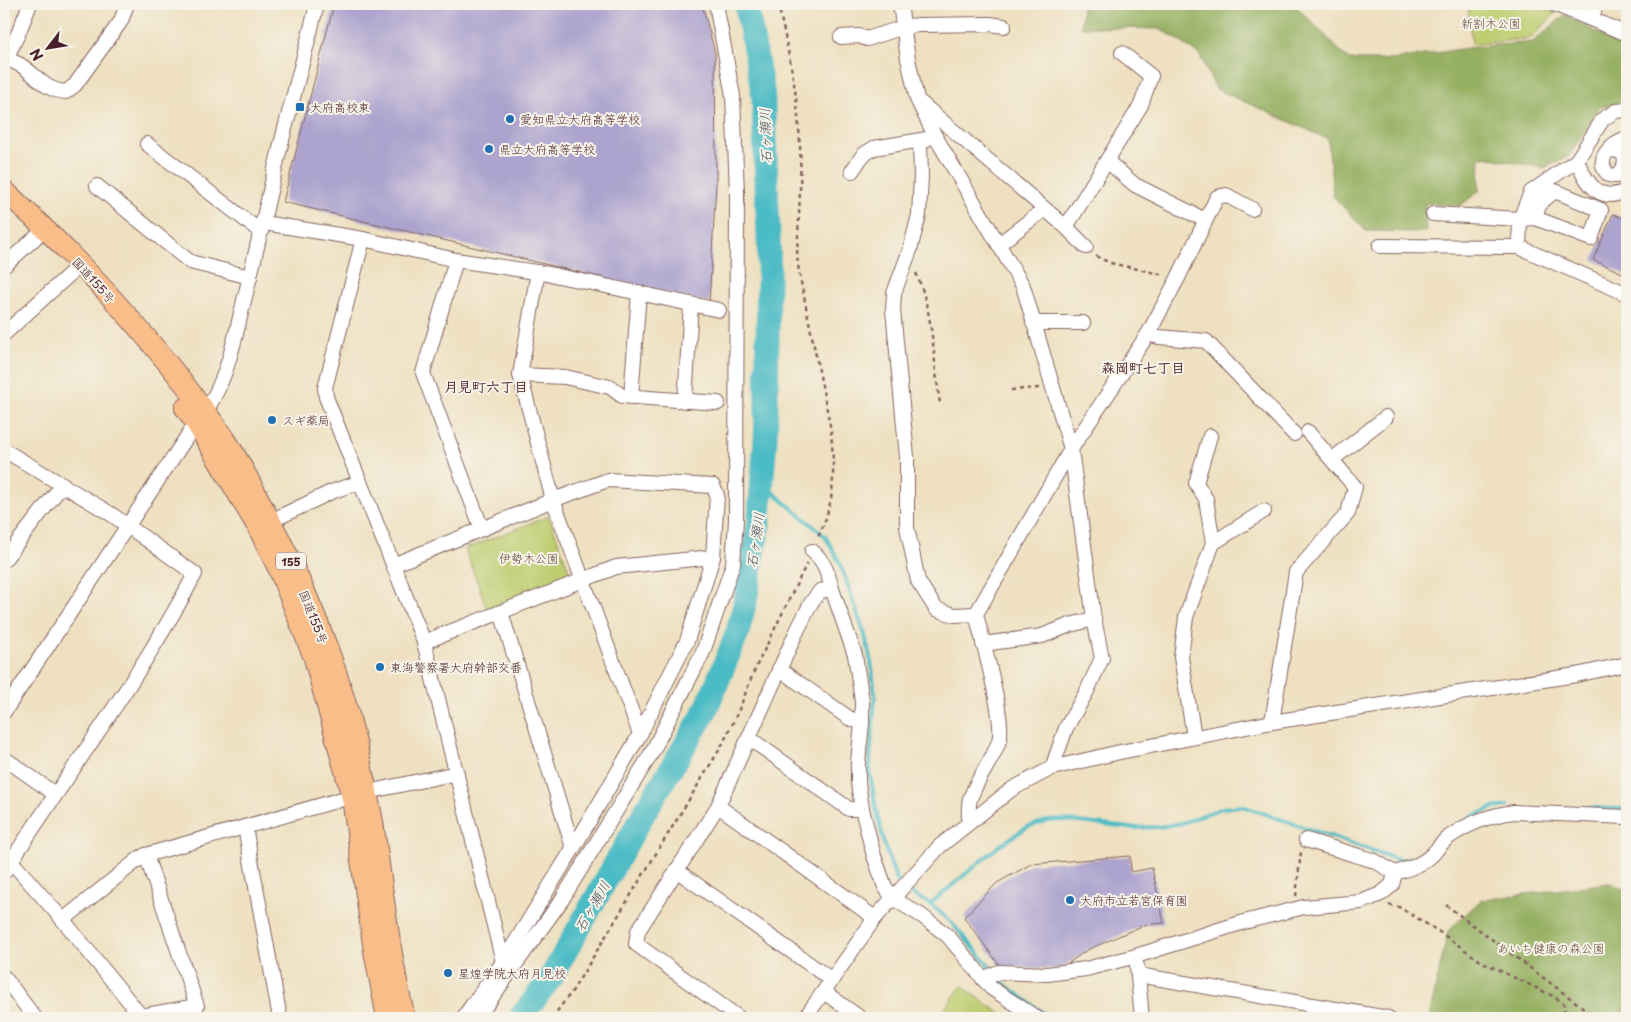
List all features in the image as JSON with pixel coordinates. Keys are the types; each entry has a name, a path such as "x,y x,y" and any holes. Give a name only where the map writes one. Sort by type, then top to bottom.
{"highway":[{"name":"国道155号","path":"4,190 73,256 144,334 201,418 279,570 314,658 359,795 372,820 393,964 405,1018"},
{"name":"国道155号","path":"4,204 143,351 201,418 223,436 283,543 340,683 356,740 359,795 374,951 388,1018"}],"street":[{"path":"30,4 5,61 22,66 48,87 66,92 74,85 121,21 127,4"},
{"path":"4,712 219,389 263,227 275,168 317,4"},
{"path":"477,1018 561,901 651,754 703,652 733,564 736,520 738,192 733,96 716,4"},
{"path":"900,4 917,99 935,136 1023,286 1071,449 1094,620 1102,658 1088,691 1066,728 1052,768"},
{"path":"1554,4 1627,34"},
{"path":"1592,19 1596,4"},
{"path":"841,37 858,36 867,39 920,25 990,24 1004,26"},
{"path":"1066,227 1141,105 1151,76 1122,53"},
{"path":"917,99 1066,227 1086,247"},
{"path":"1519,247 1520,219 1531,192 1577,160 1603,119 1616,111 1627,110"},
{"path":"1593,132 1627,119"},
{"path":"852,171 863,155 874,148 920,141 935,136"},
{"path":"1608,151 1618,141 1627,138"},
{"path":"920,141 921,178 918,215 894,293 893,310 907,457 906,527 918,581 936,609 954,615 976,614"},
{"path":"147,144 263,227 363,239 456,260 538,272 719,310"},
{"path":"1577,160 1585,180 1594,188 1609,195 1621,194 1627,190"},
{"path":"1107,161 1135,185 1205,220"},
{"path":"97,186 190,262 250,277"},
{"path":"1433,214 1520,219 1535,218 1591,239 1601,210 1555,191 1540,203 1535,218"},
{"path":"968,822 970,801 977,783 991,761 1000,739 1000,716 976,614 1071,449 1148,334 1178,278 1217,197 1226,195 1252,209"},
{"path":"999,244 1045,209"},
{"path":"4,266 36,237"},
{"path":"363,239 325,388 326,397 424,642 503,962"},
{"path":"1380,246 1519,247 1627,294"},
{"path":"456,260 423,373 482,529"},
{"path":"538,272 520,375 553,500 640,734"},
{"path":"4,334 71,273"},
{"path":"631,397 639,292"},
{"path":"685,401 691,304"},
{"path":"1033,323 1083,323"},
{"path":"1148,334 1158,337 1206,341 1301,433 1333,459 1355,487 1348,513 1296,572 1272,722"},
{"path":"520,375 566,377 610,387 622,396 718,403"},
{"path":"1333,459 1386,417"},
{"path":"1194,737 1181,657 1186,618 1213,543 1206,499 1196,483 1210,436"},
{"path":"4,450 62,484 127,526 195,574 177,607 116,703 7,866 63,920 141,1016 198,1012 146,855"},
{"path":"393,565 553,500 608,480 713,486 717,495 713,557 687,642 640,734 573,848 503,962 463,1018"},
{"path":"271,521 331,492 360,482"},
{"path":"4,560 62,484"},
{"path":"1213,543 1264,511"},
{"path":"812,551 820,557 826,567 855,655 862,701 858,783 862,810 874,856 885,887 948,936 991,988 1037,1018"},
{"path":"424,642 616,567 713,557"},
{"path":"740,1018 636,944 638,931 718,806 779,669 811,603 820,591 832,589"},
{"path":"501,612 573,848"},
{"path":"983,644 1042,636 1070,625 1094,620"},
{"path":"805,1018 875,918 940,846 1012,789 1052,768 1272,722 1576,674 1627,664"},
{"path":"779,669 849,718 862,723"},
{"path":"749,738 849,809 862,810"},
{"path":"4,758 55,794"},
{"path":"63,920 146,855 359,795 457,773"},
{"path":"718,806 875,918"},
{"path":"1306,840 1375,861 1395,872 1412,868 1424,862 1448,837 1476,822 1496,815 1514,812 1627,817"},
{"path":"246,827 280,1018"},
{"path":"676,870 832,980"},
{"path":"982,979 999,972 1060,973 1086,969 1136,956 1244,922 1295,909 1361,902 1381,894 1392,885 1395,872"},
{"path":"1136,956 1142,1018"},
{"path":"1138,975 1388,1018"},
{"path":"4,977 35,1018"},
{"path":"824,992 860,1018"}],"path":[{"path":"1086,247 1088,252 1110,262 1178,278"},
{"path":"905,262 910,264 915,271 925,292 933,334 940,403"},
{"path":"1011,390 1052,387"},
{"path":"1295,909 1302,848 1306,845 1306,840"},
{"path":"1361,902 1399,907 1441,933 1482,962 1554,997 1565,1005 1566,1009 1554,1018"},
{"path":"1446,905 1597,1018"}],"green space":[{"path":"1082,4 1294,4 1349,60 1392,60 1467,48 1533,42 1565,15 1607,38 1627,44 1627,103 1600,107 1568,157 1544,168 1480,156 1479,191 1460,206 1425,203 1426,232 1366,231 1333,196 1328,139 1216,89 1199,54 1161,29 1081,27"},
{"name":"新割木公園","path":"1468,4 1533,4 1556,13 1531,38 1472,45"},
{"name":"伊勢木公園","path":"549,516 571,576 487,609 465,549"},
{"name":"あいち健康の森公園","path":"1610,883 1627,890 1627,1018 1429,1018 1448,931 1481,900"},
{"path":"962,986 1007,1018 937,1018"}],"building":[{"name":"愛知県立大府高等学校","path":"334,4 702,4 715,53 716,185 709,303 283,202"},
{"path":"1613,214 1627,220 1627,275 1593,260"},
{"name":"大府市立若宮保育園","path":"1130,856 1131,872 1152,868 1164,923 1144,925 1087,950 1060,969 1000,966 964,917 997,883 1031,864"}],"waterway":[{"name":"石ヶ瀬川","path":"520,1018 550,979 640,820 705,712 737,634 745,603 759,522 766,432 769,249 763,93 746,4"},
{"path":"762,483 825,536 840,563 865,635 871,661 875,695 870,775 884,843 896,879 914,895 930,904 949,920 987,963 997,979 1048,1018"},
{"path":"930,904 999,846 1027,827 1047,821 1062,820 1130,828 1159,827 1182,823 1222,808 1242,806 1400,860 1416,858 1430,847"},
{"path":"1471,817 1493,808 1508,806"},
{"path":"1587,808 1627,809"}],"place":[{"name":"大府高校東","path":"300,107"},
{"name":"愛知県立大府高等学校","path":"510,119"},
{"name":"県立大府高等学校","path":"489,149"},
{"name":"スギ薬局","path":"272,420"},
{"name":"東海警察署大府幹部交番","path":"380,667"},
{"name":"大府市立若宮保育園","path":"1070,900"},
{"name":"星煌学院大府月見校","path":"448,973"}],"district":[{"name":"森岡町七丁目","path":"1143,367"},
{"name":"月見町六丁目","path":"486,386"}]}
